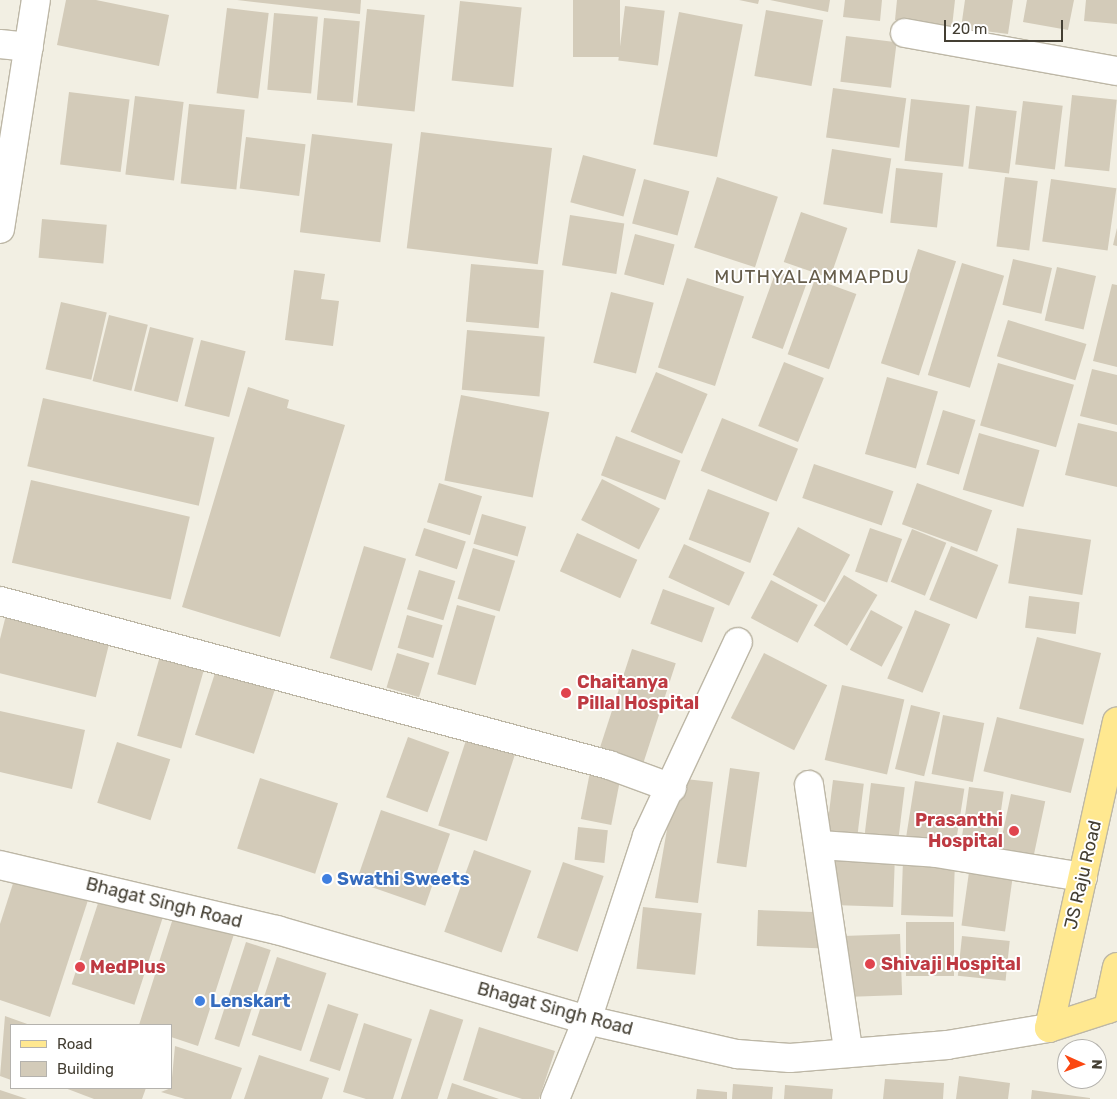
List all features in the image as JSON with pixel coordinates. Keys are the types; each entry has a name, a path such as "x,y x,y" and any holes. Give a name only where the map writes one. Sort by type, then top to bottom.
{"main road":[{"name":"JS Raju Road","path":"1048,1028 1117,722"},
{"path":"1114,1012 1117,967"},
{"name":"Bhagat Singh Road","path":"1048,1028 1114,1012"}],"street":[{"path":"0,229 36,0"},
{"path":"905,33 1117,71"},
{"path":"0,44 29,46"},
{"path":"0,601 609,765 672,788"},
{"path":"555,1099 587,1020 647,836 672,788 738,642"},
{"path":"809,785 820,845 848,1050"},
{"path":"820,845 936,853 1083,877"},
{"name":"Bhagat Singh Road","path":"0,865 277,930 587,1020 737,1054 790,1058 848,1050 947,1046 1048,1028"}],"building":[{"path":"66,0 96,0 169,15 159,66 57,45"},
{"path":"237,0 361,0 360,14"},
{"path":"573,0 620,0 620,57 573,57"},
{"path":"739,0 759,0 758,4"},
{"path":"770,0 830,0 828,12"},
{"path":"845,0 882,0 880,21 843,17"},
{"path":"897,0 955,0 952,27 895,20"},
{"path":"965,0 1013,0 1008,34 961,28"},
{"path":"1027,0 1074,0 1068,30 1023,22"},
{"path":"1086,0 1117,0 1117,24 1084,21"},
{"path":"460,1 522,7 513,87 452,81"},
{"path":"625,6 665,11 658,65 618,61"},
{"path":"227,8 269,13 258,98 217,93"},
{"path":"367,9 425,15 415,112 357,105"},
{"path":"766,10 823,20 811,86 754,76"},
{"path":"679,12 743,24 717,157 653,145"},
{"path":"274,13 318,17 311,94 267,90"},
{"path":"324,18 360,21 353,103 317,100"},
{"path":"846,36 897,42 891,88 840,82"},
{"path":"833,88 906,98 899,148 826,138"},
{"path":"69,92 130,99 121,172 60,164"},
{"path":"1072,95 1117,100 1109,171 1064,167"},
{"path":"135,96 184,102 174,180 125,174"},
{"path":"911,99 970,105 963,167 905,161"},
{"path":"1023,101 1063,106 1055,169 1015,165"},
{"path":"189,104 245,110 236,189 181,184"},
{"path":"976,106 1017,111 1009,174 968,169"},
{"path":"421,132 552,148 538,264 407,248"},
{"path":"312,134 392,144 380,242 300,232"},
{"path":"246,137 306,144 299,196 240,189"},
{"path":"832,149 891,158 883,214 823,204"},
{"path":"583,155 636,169 623,217 570,202"},
{"path":"896,168 943,173 937,228 890,223"},
{"path":"717,177 778,197 755,267 694,247"},
{"path":"1005,177 1038,181 1029,250 996,246"},
{"path":"644,179 689,191 677,236 632,223"},
{"path":"1051,179 1116,188 1108,251 1042,241"},
{"path":"801,212 847,228 830,278 784,262"},
{"path":"570,215 624,224 616,274 562,265"},
{"path":"42,219 107,225 103,264 39,258"},
{"path":"1117,228 1117,246 1113,245"},
{"path":"635,234 675,245 664,285 624,275"},
{"path":"918,249 956,261 919,375 881,363"},
{"path":"1013,259 1052,268 1041,314 1002,305"},
{"path":"962,263 1004,276 970,388 928,375"},
{"path":"471,264 544,270 539,328 466,322"},
{"path":"1057,267 1096,276 1084,330 1045,321"},
{"path":"294,270 325,274 321,299 339,301 333,346 285,340"},
{"path":"776,271 807,282 783,349 752,338"},
{"path":"687,278 744,297 715,386 658,367"},
{"path":"815,279 856,294 829,369 788,354"},
{"path":"1112,284 1117,285 1117,367 1093,361"},
{"path":"611,292 654,303 636,373 593,363"},
{"path":"61,302 107,313 91,380 45,369"},
{"path":"109,315 148,325 131,391 93,381"},
{"path":"1008,320 1086,344 1075,380 997,356"},
{"path":"150,327 194,338 178,402 134,391"},
{"path":"467,330 545,337 539,397 462,390"},
{"path":"201,340 246,351 229,417 185,406"},
{"path":"784,362 824,378 798,442 758,426"},
{"path":"998,363 1074,385 1056,447 980,425"},
{"path":"1092,369 1117,375 1117,425 1080,416"},
{"path":"656,372 708,394 682,454 631,432"},
{"path":"887,377 938,392 916,469 865,454"},
{"path":"248,387 289,400 287,408 345,425 280,637 182,607"},
{"path":"461,395 549,412 533,498 444,480"},
{"path":"43,398 214,438 199,506 27,466"},
{"path":"943,410 976,420 959,474 926,465"},
{"path":"722,418 798,449 777,502 701,471"},
{"path":"1078,423 1117,432 1117,487 1065,475"},
{"path":"979,433 1040,450 1023,507 963,490"},
{"path":"616,436 680,461 665,500 601,475"},
{"path":"814,464 893,491 882,525 802,498"},
{"path":"602,479 660,509 639,549 581,520"},
{"path":"31,480 190,517 171,599 12,563"},
{"path":"439,483 482,496 470,535 427,522"},
{"path":"917,483 992,510 977,552 902,524"},
{"path":"708,489 770,513 750,563 689,539"},
{"path":"482,514 526,527 518,556 473,544"},
{"path":"798,527 850,555 825,602 773,575"},
{"path":"424,528 466,542 457,569 415,556"},
{"path":"870,528 902,539 887,583 855,571"},
{"path":"1017,528 1091,540 1082,595 1008,583"},
{"path":"912,529 946,543 925,596 891,582"},
{"path":"577,533 637,560 620,598 560,571"},
{"path":"684,544 745,572 729,606 668,578"},
{"path":"364,546 406,559 372,671 330,658"},
{"path":"951,546 998,565 977,619 929,600"},
{"path":"473,548 515,561 500,612 458,599"},
{"path":"419,570 455,581 443,620 407,609"},
{"path":"844,575 877,595 847,646 814,626"},
{"path":"771,580 818,605 798,643 751,618"},
{"path":"663,589 715,608 702,643 650,624"},
{"path":"1029,596 1080,602 1076,634 1025,628"},
{"path":"457,605 495,616 476,685 437,674"},
{"path":"871,610 903,627 882,667 850,650"},
{"path":"915,610 950,624 923,693 887,679"},
{"path":"6,615 110,641 96,697 0,673 0,639"},
{"path":"407,615 443,625 433,658 398,648"},
{"path":"1037,637 1101,653 1083,725 1019,709"},
{"path":"632,649 676,663 642,766 599,752"},
{"path":"397,653 430,663 419,697 386,687"},
{"path":"764,653 827,685 794,750 731,718"},
{"path":"160,656 204,669 181,748 137,736"},
{"path":"216,670 275,689 254,754 195,735"},
{"path":"842,685 904,699 887,774 825,760"},
{"path":"911,705 940,712 924,776 895,769"},
{"path":"0,711 85,730 72,789 0,772"},
{"path":"943,715 984,723 973,782 932,774"},
{"path":"997,717 1084,739 1071,793 983,771"},
{"path":"408,737 449,752 427,812 386,797"},
{"path":"467,737 516,753 487,841 438,825"},
{"path":"117,742 170,759 150,820 97,803"},
{"path":"730,768 760,772 746,867 717,863"},
{"path":"590,772 620,778 611,825 581,819"},
{"path":"260,778 338,803 315,874 237,848"},
{"path":"676,778 713,782 698,903 655,898"},
{"path":"833,780 864,784 857,835 827,832"},
{"path":"915,781 964,789 955,849 905,841"},
{"path":"871,783 905,787 898,843 864,839"},
{"path":"969,787 1004,792 995,853 960,848"},
{"path":"1011,794 1045,801 1033,860 999,853"},
{"path":"381,810 450,834 425,906 356,882"},
{"path":"578,827 608,830 604,863 575,860"},
{"path":"474,850 531,871 502,953 444,932"},
{"path":"835,853 895,855 893,907 833,905"},
{"path":"903,860 955,862 953,917 901,915"},
{"path":"563,862 604,876 578,952 537,938"},
{"path":"17,871 90,894 50,1017 0,1000 0,924"},
{"path":"969,872 1013,878 1005,932 961,925"},
{"path":"101,894 164,914 134,1005 72,984"},
{"path":"643,907 702,913 695,975 637,969"},
{"path":"758,910 820,912 819,948 757,946"},
{"path":"174,915 234,934 198,1046 172,1037 172,1024 139,1024"},
{"path":"906,922 954,922 954,976 906,976"},
{"path":"900,934 902,995 845,997 843,936"},
{"path":"962,936 1010,941 1006,981 958,976"},
{"path":"246,942 271,950 239,1047 214,1039"},
{"path":"277,957 326,973 301,1051 252,1035"},
{"path":"328,1004 358,1014 340,1071 309,1061"},
{"path":"430,1009 463,1020 438,1099 401,1099"},
{"path":"5,1016 27,1024 10,1024 10,1080 0,1076"},
{"path":"364,1023 412,1039 393,1099 366,1099 343,1092"},
{"path":"479,1027 555,1051 539,1099 522,1099 463,1080"},
{"path":"175,1046 242,1068 231,1099 185,1099 161,1092 172,1089"},
{"path":"259,1055 329,1078 322,1099 244,1099"},
{"path":"959,1076 1010,1083 1008,1099 956,1099"},
{"path":"885,1079 944,1083 943,1099 883,1099"},
{"path":"452,1083 499,1099 447,1099"},
{"path":"733,1084 773,1087 772,1099 732,1099"},
{"path":"785,1085 833,1089 832,1099 784,1099"},
{"path":"68,1089 146,1089 142,1099 94,1099"},
{"path":"697,1089 727,1092 727,1099 696,1099"},
{"path":"0,1090 27,1099 0,1099"},
{"path":"1032,1090 1090,1098 1090,1099 1031,1099"}],"place":[{"name":"Chaitanya Pillal Hospital","path":"566,693"},
{"name":"Prasanthi Hospital","path":"1014,831"},
{"name":"Swathi Sweets","path":"327,879"},
{"name":"Shivaji Hospital","path":"870,964"},
{"name":"MedPlus","path":"80,967"},
{"name":"Lenskart","path":"200,1001"}],"district":[{"name":"MUTHYALAMMAPDU","path":"812,277"}]}
